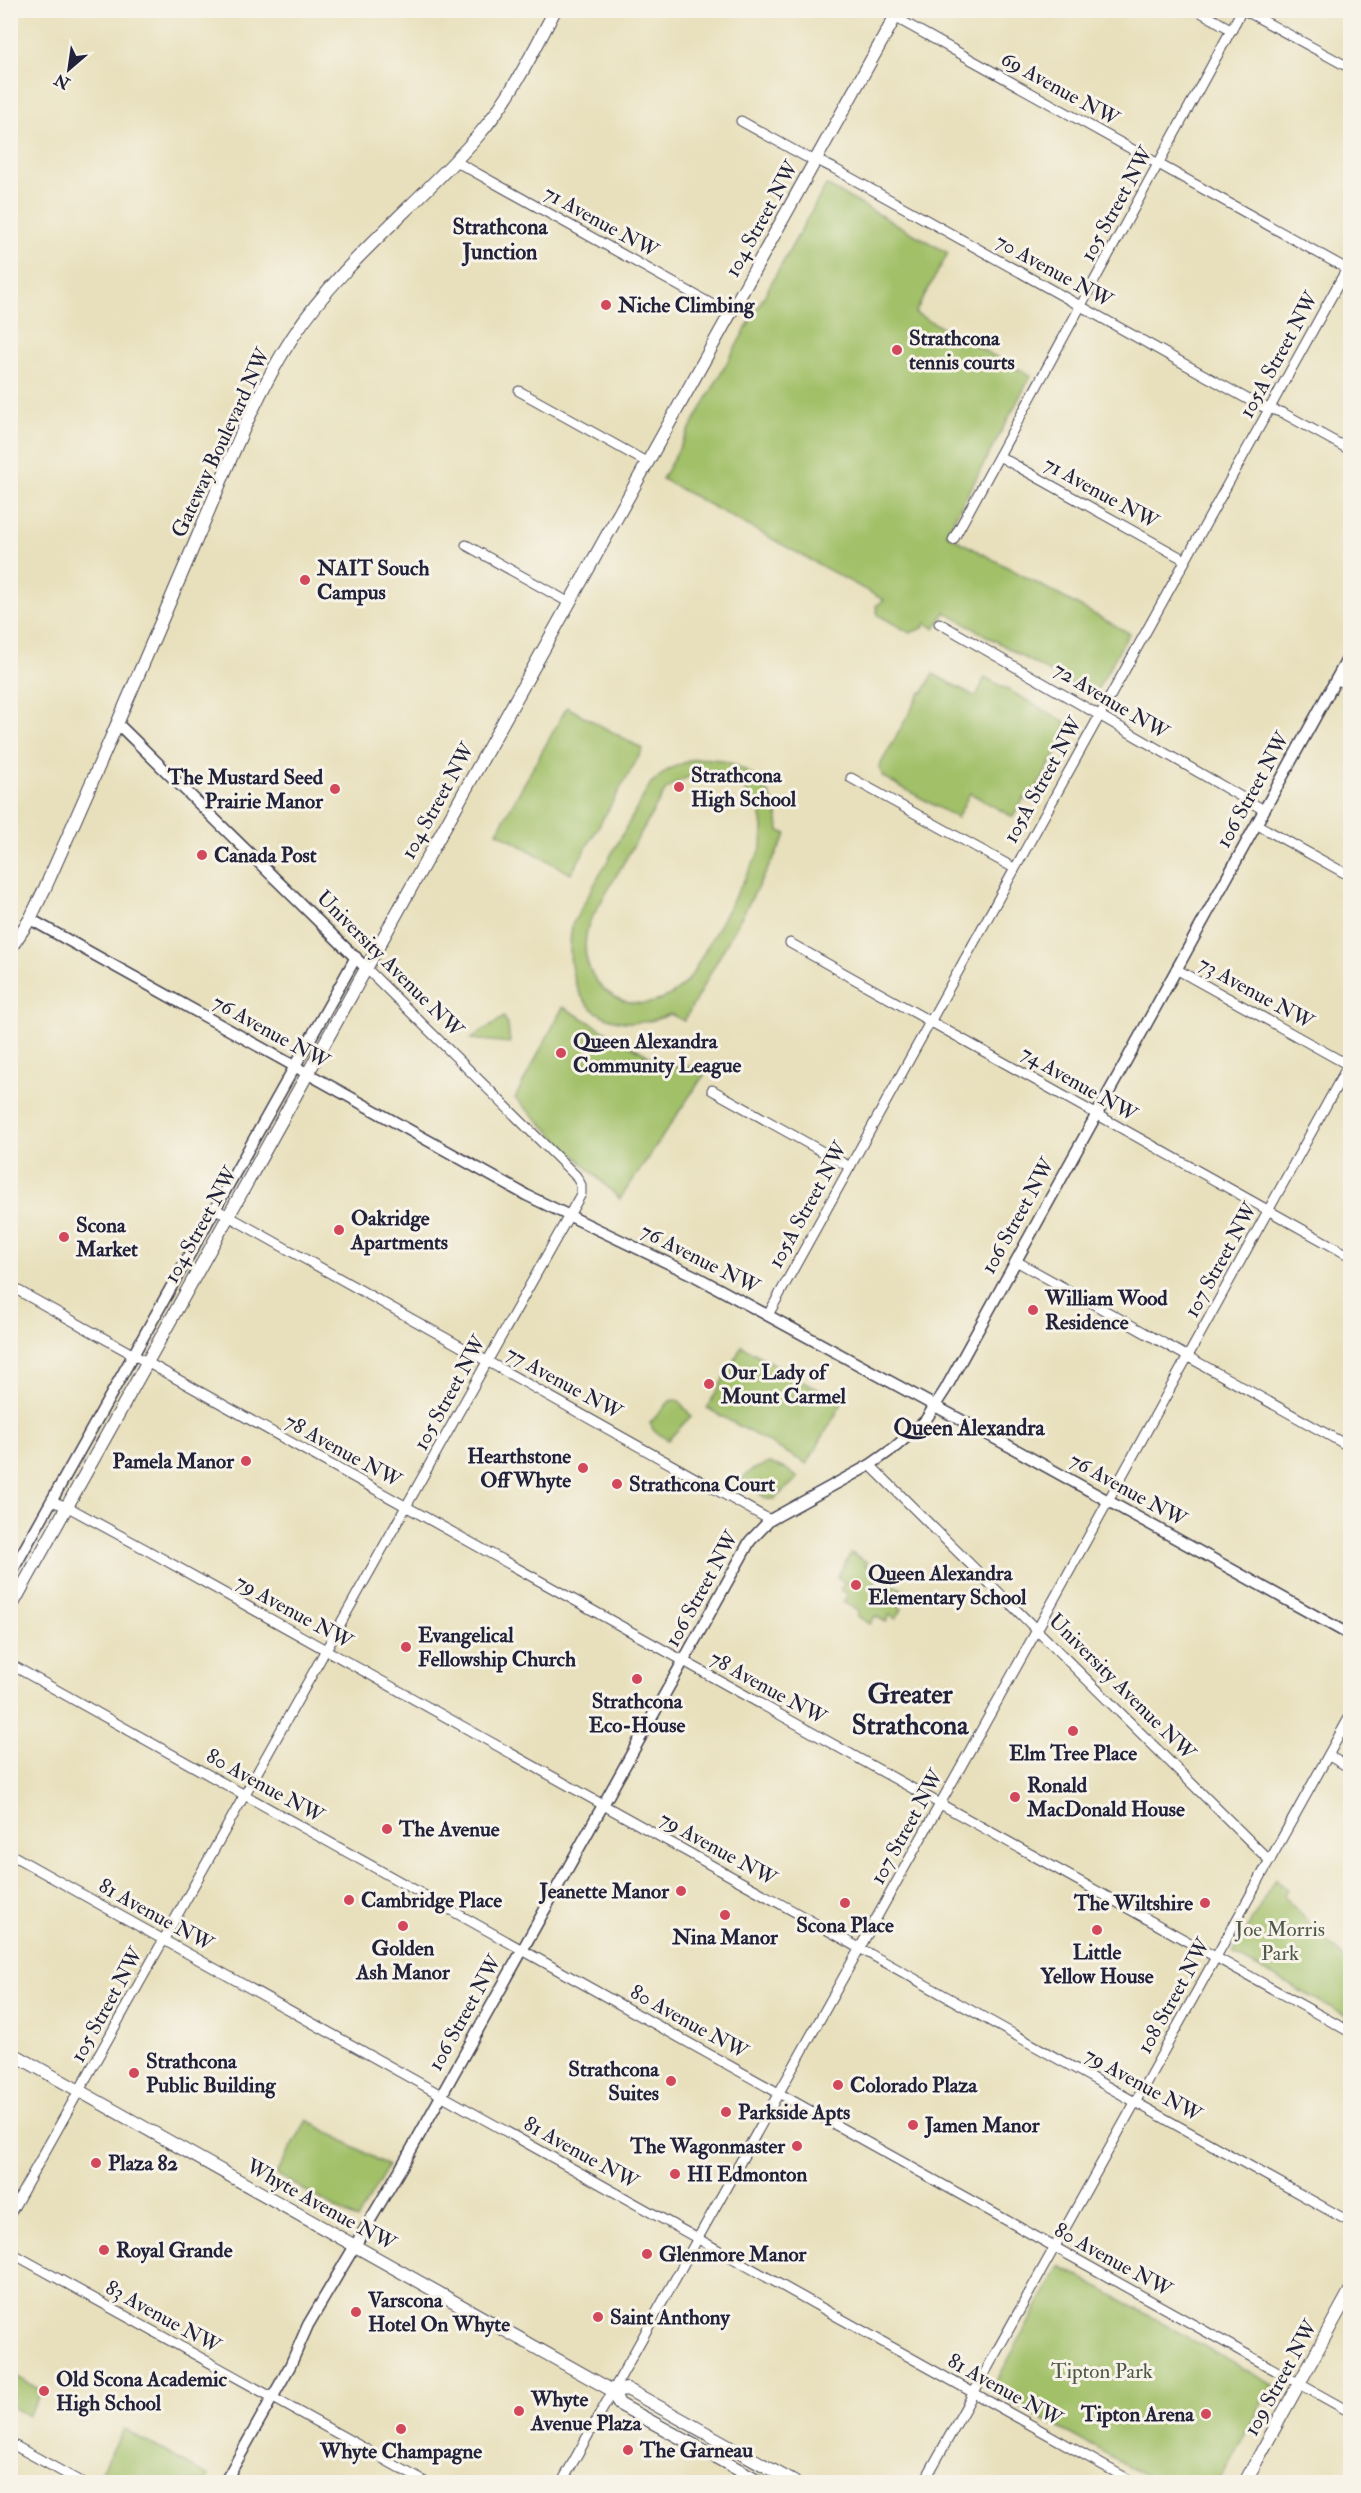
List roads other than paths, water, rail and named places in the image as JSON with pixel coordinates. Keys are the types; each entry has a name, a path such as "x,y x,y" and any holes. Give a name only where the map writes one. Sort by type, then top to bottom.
{"main road":[{"name":"Gateway Boulevard NW","path":"10,949 30,919 250,417 291,340 315,304 338,278 455,161 500,108 555,10"},
{"name":"104 Street NW","path":"10,1609 897,14"},
{"name":"Whyte Avenue NW","path":"10,2052 613,2391 619,2404 761,2482"},
{"name":"109 Street NW","path":"1245,2482 1350,2291"},
{"name":"Whyte Avenue NW","path":"613,2391 627,2389 794,2482"}],"street":[{"name":"69 Avenue NW","path":"882,10 897,14 1159,165 1349,266"},
{"path":"1197,10 1233,30"},
{"path":"1243,10 1350,68"},
{"name":"105 Street NW","path":"953,540 1243,10"},
{"name":"70 Avenue NW","path":"741,121 806,157 817,160 1258,405 1283,413 1350,450"},
{"name":"71 Avenue NW","path":"455,161 730,315"},
{"name":"105A Street NW","path":"768,1315 1349,266"},
{"path":"519,391 648,463"},
{"name":"71 Avenue NW","path":"999,456 1185,560"},
{"path":"466,545 570,603"},
{"name":"72 Avenue NW","path":"939,623 1264,810"},
{"name":"106 Street NW","path":"225,2482 272,2398 308,2325 441,2096 750,1541 770,1520 870,1465 925,1421 1016,1261 1350,654"},
{"path":"1337,679 1350,687"},
{"name":"University Avenue NW","path":"117,723 579,1180 582,1185 581,1194 568,1216"},
{"path":"851,778 1014,868"},
{"path":"1256,824 1350,876"},
{"name":"76 Avenue NW","path":"30,919 307,1074 568,1216 695,1276 768,1315 1350,1635"},
{"name":"74 Avenue NW","path":"790,943 1350,1256"},
{"name":"104 Street NW","path":"10,1575 356,957"},
{"name":"73 Avenue NW","path":"1176,969 1350,1064"},
{"name":"107 Street NW","path":"562,2482 1350,1064"},
{"path":"712,1090 850,1167"},
{"name":"77 Avenue NW","path":"214,1208 770,1520"},
{"name":"105 Street NW","path":"10,2214 568,1216"},
{"path":"1016,1261 1350,1446"},
{"name":"78 Avenue NW","path":"10,1286 1350,2032"},
{"name":"University Avenue NW","path":"870,1465 1270,1861"},
{"name":"79 Avenue NW","path":"51,1501 68,1507 1350,2222"},
{"name":"80 Avenue NW","path":"10,1664 1350,2412"},
{"name":"108 Street NW","path":"924,2482 1350,1716"},
{"path":"1329,1756 1350,1768"},
{"name":"81 Avenue NW","path":"10,1854 1133,2482"},
{"name":"83 Avenue NW","path":"10,2252 425,2482"},
{"path":"10,2443 81,2482"}],"place":[{"name":"Niche Climbing","path":"606,305"},
{"name":"Strathcona tennis courts","path":"897,350"},
{"name":"NAIT Souch Campus","path":"305,580"},
{"name":"Strathcona High School","path":"679,787"},
{"name":"The Mustard Seed Prairie Manor","path":"335,789"},
{"name":"Canada Post","path":"202,855"},
{"name":"Queen Alexandra Community League","path":"561,1053"},
{"name":"Oakridge Apartments","path":"339,1230"},
{"name":"Scona Market","path":"64,1237"},
{"name":"William Wood Residence","path":"1033,1310"},
{"name":"Our Lady of Mount Carmel","path":"709,1384"},
{"name":"Pamela Manor","path":"246,1461"},
{"name":"Hearthstone Off Whyte","path":"583,1468"},
{"name":"Strathcona Court","path":"617,1484"},
{"name":"Queen Alexandra Elementary School","path":"856,1585"},
{"name":"Evangelical Fellowship Church","path":"406,1647"},
{"name":"Strathcona Eco-House","path":"637,1679"},
{"name":"Elm Tree Place","path":"1073,1731"},
{"name":"Ronald MacDonald House","path":"1015,1797"},
{"name":"The Avenue","path":"387,1829"},
{"name":"Jeanette Manor","path":"681,1891"},
{"name":"Cambridge Place","path":"349,1900"},
{"name":"Scona Place","path":"845,1903"},
{"name":"The Wiltshire","path":"1205,1903"},
{"name":"Nina Manor","path":"725,1915"},
{"name":"Golden Ash Manor","path":"403,1926"},
{"name":"Little Yellow House","path":"1097,1930"},
{"name":"Strathcona Public Building","path":"134,2073"},
{"name":"Strathcona Suites","path":"671,2081"},
{"name":"Colorado Plaza","path":"838,2085"},
{"name":"Parkside Apts","path":"726,2112"},
{"name":"Jamen Manor","path":"913,2125"},
{"name":"The Wagonmaster","path":"797,2146"},
{"name":"Plaza 82","path":"96,2163"},
{"name":"HI Edmonton","path":"675,2174"},
{"name":"Royal Grande","path":"104,2250"},
{"name":"Glenmore Manor","path":"647,2254"},
{"name":"Varscona Hotel On Whyte","path":"356,2312"},
{"name":"Saint Anthony","path":"598,2317"},
{"name":"Old Scona Academic High School","path":"44,2391"},
{"name":"Whyte Avenue Plaza","path":"519,2411"},
{"name":"Tipton Arena","path":"1206,2414"},
{"name":"Whyte Champagne","path":"401,2429"},
{"name":"The Garneau","path":"628,2450"}],"district":[{"name":"Strathcona Junction","path":"500,240"},
{"name":"Queen Alexandra","path":"969,1428"},
{"name":"Greater Strathcona","path":"910,1710"}],"park label":[{"name":"Joe Morris Park","path":"1280,1941"},
{"name":"Tipton Park","path":"1102,2371"}]}
